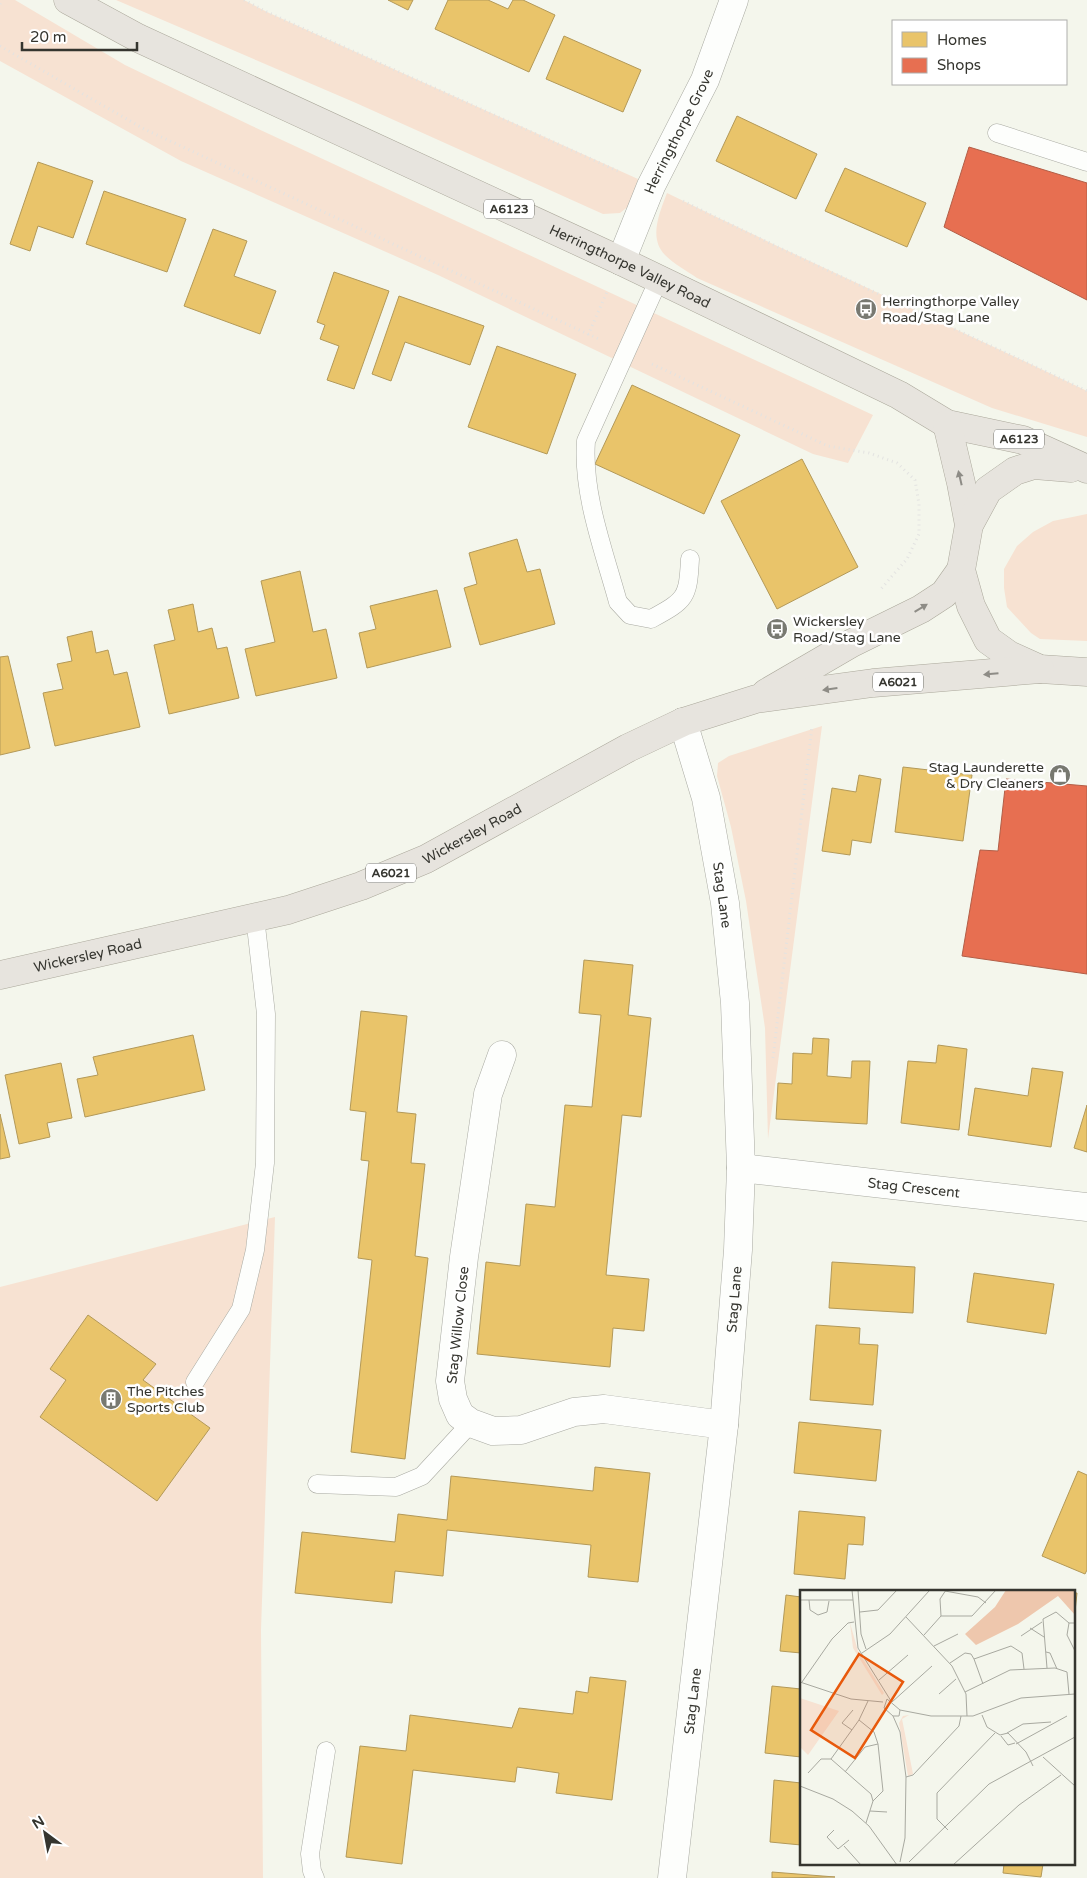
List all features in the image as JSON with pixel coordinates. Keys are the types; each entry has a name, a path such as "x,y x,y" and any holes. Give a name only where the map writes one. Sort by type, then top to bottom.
{"main road":[{"name":"Herringthorpe Valley Road","path":"68,0 138,38 659,279 899,395 947,424 1023,440 1087,470"},
{"path":"947,424 969,526"},
{"name":"A6021","path":"1087,470 1061,466 1034,465 1015,472 988,490 969,526 961,570 971,606 988,640 1008,656 1040,669 1087,672"},
{"name":"Wickersley Road","path":"756,699 852,643 898,621 944,594 961,570"},
{"name":"Wickersley Road","path":"0,975 288,910 361,886 426,859 628,748 683,722 756,699 873,684 1040,669"}],"street":[{"name":"Herringthorpe Grove","path":"621,261 651,186 705,80 734,0"},
{"name":"Stag Lane","path":"672,1878 724,1425 738,1250 741,1168 735,1003 725,903 706,798 683,722"},
{"name":"Stag Willow Close","path":"471,1423 460,1415 453,1398 450,1381 464,1257 488,1094 502,1055"},
{"name":"Stag Crescent","path":"741,1168 1087,1207"},
{"path":"471,1423 493,1431 520,1430 574,1412 604,1410 724,1425"}],"lane":[{"path":"997,133 1087,162"},
{"path":"659,279 586,441 584,460 590,498 618,602 630,615 651,619 678,605 688,587 690,558"},
{"path":"195,1382 241,1309 254,1250 265,1163 266,1024 255,917"},
{"path":"317,1484 396,1487 422,1476 471,1423"},
{"path":"315,1878 312,1871 310,1854 326,1751"}],"path":[{"path":"0,4 2,0"},
{"path":"0,46 144,129 828,446 869,453 897,463 915,480 919,504 919,534 907,559 880,590 898,621"},
{"path":"588,335 621,261"},
{"path":"773,1064 816,691"}],"shaded area":[{"path":"0,0 15,0 125,65 873,415 848,463 813,454 438,275 181,161 0,61"},
{"path":"116,0 244,0 638,179 630,205 620,213 603,214 356,103"},
{"path":"667,193 1087,391 1087,437 992,408 697,278 665,255 657,241 657,225"},
{"path":"1087,514 1087,641 1040,639 1031,633 1007,607 1004,569 1017,546 1033,532 1053,521"},
{"path":"822,726 768,1139 765,1028 746,901 731,827 717,776 718,763 729,756"},
{"path":"275,1217 261,1630 263,1878 0,1878 0,1287"}],"building: Homes":[{"path":"388,0 413,0 408,10"},
{"path":"448,0 488,0 508,9 513,0 523,0 555,15 529,72 435,29"},
{"path":"564,36 641,70 623,112 546,79"},
{"path":"737,116 817,154 796,199 716,161"},
{"path":"38,162 93,181 73,238 38,226 30,251 10,244"},
{"path":"845,168 926,203 907,247 825,211"},
{"path":"104,191 186,219 167,272 86,244"},
{"path":"213,229 247,241 234,276 276,291 260,334 184,306"},
{"path":"334,272 389,291 354,389 327,380 339,346 320,339 325,325 317,322"},
{"path":"399,296 484,326 470,365 405,342 391,381 372,374"},
{"path":"497,346 576,374 547,454 468,427"},
{"path":"632,385 740,435 704,514 595,464"},
{"path":"802,459 858,567 777,609 721,501"},
{"path":"517,539 527,572 540,569 555,624 480,645 464,588 477,584 469,553"},
{"path":"300,571 313,632 326,629 337,678 256,696 245,649 275,642 261,581"},
{"path":"437,590 451,647 367,668 359,633 376,629 370,606"},
{"path":"193,604 198,632 212,628 217,649 227,647 239,698 169,714 154,645 175,640 168,610"},
{"path":"92,631 96,653 108,650 114,675 127,672 140,727 55,746 43,693 63,689 57,664 72,661 67,637"},
{"path":"8,656 30,748 0,755 0,657"},
{"path":"903,767 972,775 963,841 895,832"},
{"path":"859,775 881,779 871,843 852,840 850,855 822,851 832,788 856,792"},
{"path":"584,960 633,965 628,1015 651,1018 641,1117 622,1115 606,1275 649,1279 644,1331 613,1328 610,1367 477,1354 486,1262 520,1266 526,1204 555,1207 565,1105 592,1107 601,1015 579,1013"},
{"path":"361,1011 407,1016 397,1112 416,1114 411,1163 425,1164 415,1256 428,1258 405,1459 351,1452 372,1260 358,1258 369,1161 361,1160 366,1112 350,1110"},
{"path":"193,1035 205,1090 85,1117 77,1079 98,1075 93,1057"},
{"path":"813,1038 829,1039 827,1076 851,1078 852,1061 870,1061 867,1124 776,1119 778,1083 792,1084 793,1053 812,1054"},
{"path":"938,1045 967,1049 959,1130 901,1123 908,1061 936,1063"},
{"path":"61,1063 72,1118 47,1123 50,1137 19,1144 5,1075"},
{"path":"1032,1068 1063,1072 1051,1147 968,1135 975,1088 1028,1096"},
{"path":"1087,1105 1087,1152 1074,1148"},
{"path":"0,1114 10,1157 0,1159"},
{"path":"832,1262 915,1267 913,1313 829,1308"},
{"path":"974,1273 1054,1284 1046,1334 967,1322"},
{"name":"The Pitches Sports Club","path":"88,1315 156,1364 143,1380 210,1428 157,1501 40,1417 66,1380 50,1369"},
{"path":"816,1325 860,1328 859,1344 878,1345 873,1405 810,1400"},
{"path":"799,1422 881,1430 876,1481 794,1473"},
{"path":"595,1467 650,1473 638,1582 588,1577 591,1545 447,1530 443,1576 395,1571 392,1603 295,1593 302,1532 395,1542 398,1514 447,1520 451,1476 593,1491"},
{"path":"1078,1471 1087,1475 1087,1570 1085,1574 1042,1556"},
{"path":"799,1511 865,1517 863,1545 848,1544 845,1579 794,1574"},
{"path":"1074,1593 1077,1593 1074,1621"},
{"path":"786,1595 800,1597 800,1653 780,1651"},
{"path":"590,1677 626,1681 612,1800 556,1793 559,1773 517,1767 515,1782 413,1770 402,1864 346,1857 360,1746 406,1751 410,1715 512,1728 519,1708 573,1714 576,1691 588,1693"},
{"path":"772,1686 800,1689 800,1757 765,1753"},
{"path":"774,1780 800,1783 800,1845 770,1842"},
{"path":"1004,1866 1043,1866 1041,1877 1003,1873"},
{"path":"772,1872 835,1877 772,1878"}],"building: Shops":[{"path":"969,147 1087,183 1087,300 944,227"},
{"path":"1006,779 1087,786 1087,974 962,956 980,850 998,851"}],"place":[{"name":"Herringthorpe Valley Road/Stag Lane","path":"866,309"},
{"name":"Wickersley Road/Stag Lane","path":"777,629"},
{"name":"Stag Launderette & Dry Cleaners","path":"1060,775"},
{"name":"The Pitches Sports Club","path":"111,1399"}]}
